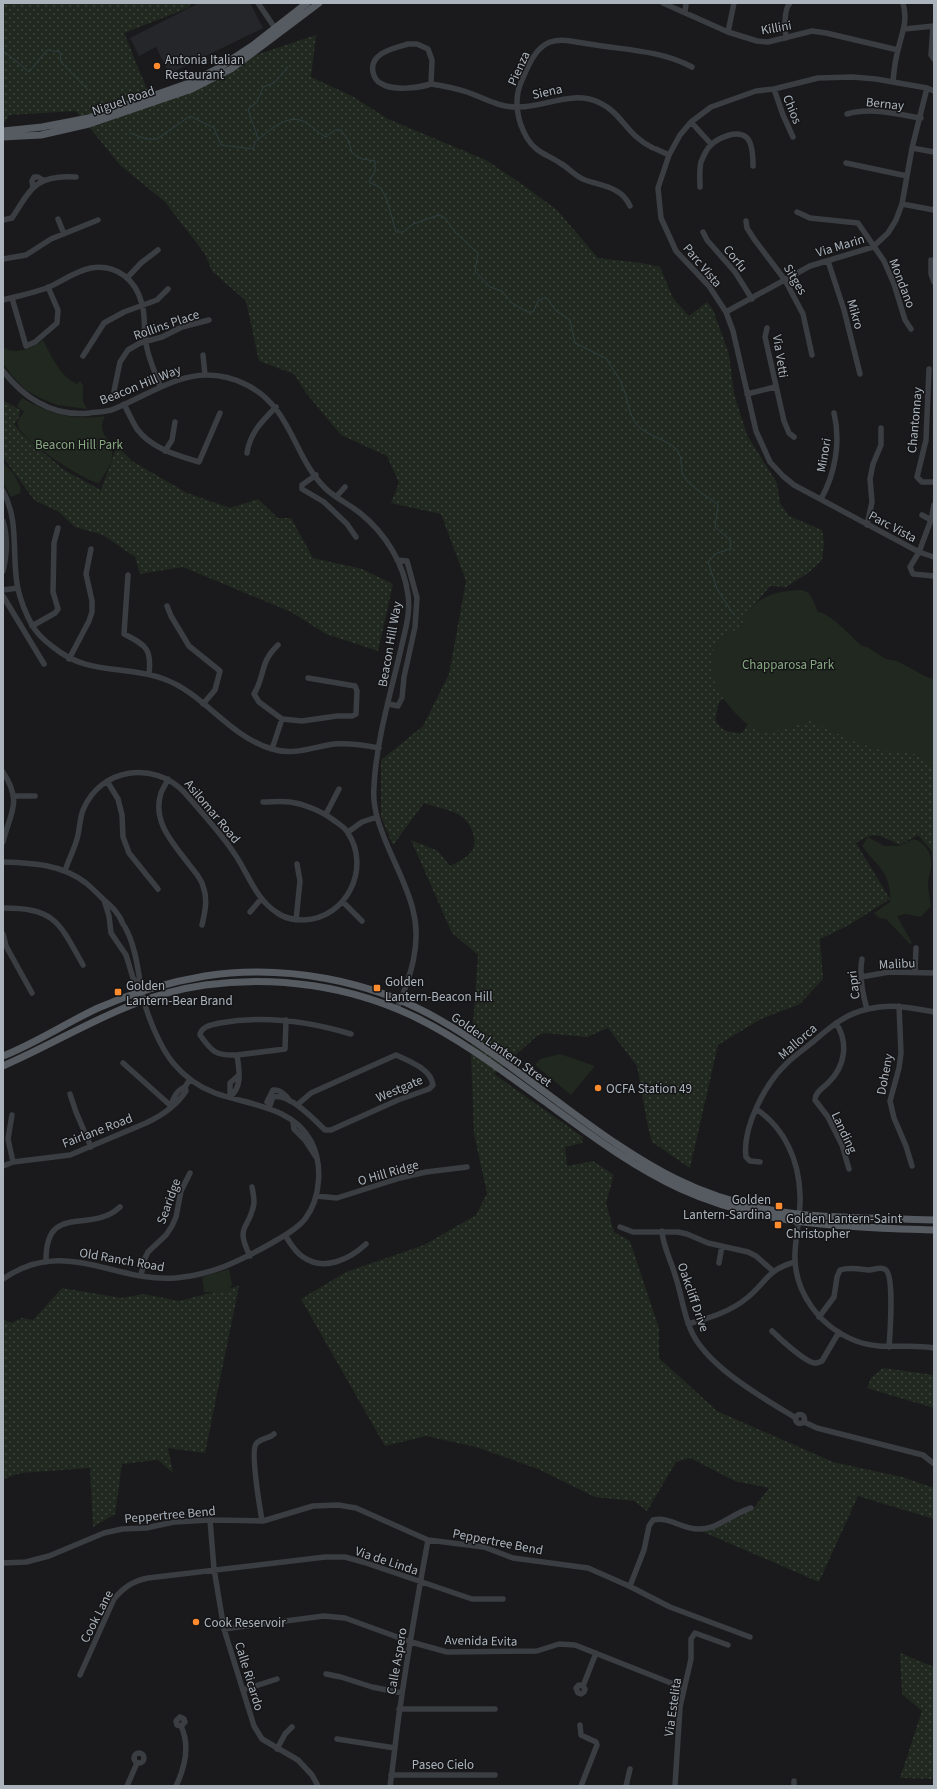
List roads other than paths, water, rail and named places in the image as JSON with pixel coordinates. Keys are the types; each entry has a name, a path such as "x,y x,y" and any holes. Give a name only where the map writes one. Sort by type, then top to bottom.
{"main road":[{"name":"Niguel Road","path":"3,130 42,128 89,118 123,106 135,105 189,90 237,65 307,3"},
{"name":"Niguel Road","path":"3,137 41,135 64,131 122,114 135,105 217,69 319,3"},
{"path":"216,77 217,69"},
{"name":"Golden Lantern Street","path":"3,1056 96,1009 142,992 183,980 208,976 264,973 302,975 328,979 400,1000 440,1020 478,1044 600,1133 632,1154 692,1186 745,1204 827,1226 934,1230"},
{"name":"Golden Lantern Street","path":"3,1066 97,1019 144,1000 204,985 233,982 278,982 298,984 350,993 397,1009 430,1024 470,1048 624,1159 683,1190 737,1210 798,1218 934,1220"}],"street":[{"path":"258,3 277,31"},
{"name":"Killini","path":"663,3 756,43 768,42 812,31 826,32 898,50"},
{"path":"685,13 686,3"},
{"path":"728,32 734,3"},
{"path":"786,38 785,28 788,6 790,3"},
{"path":"893,81 898,50 904,29 905,12 903,3"},
{"path":"904,29 934,26 931,55 934,59"},
{"name":"Pienza","path":"630,206 628,201 618,192 607,186 585,180 576,175 560,163 538,151 528,140 520,125 517,107 520,85 526,71 536,52 549,43 557,41 571,41 640,50 683,62 692,67"},
{"name":"Siena","path":"431,84 432,60 428,49 424,46 408,44 380,54 374,61 372,68 373,74 382,84 406,87 431,84 451,87 469,92 494,104 517,107 543,105 574,96 600,102 614,112 634,136 643,143 669,155"},
{"name":"Parc Vista","path":"934,91 927,88 893,81 852,77 818,78 774,89 756,91 711,107 691,122 680,135 669,155 658,188 661,218 676,251 709,286 726,312 733,332 756,431 770,462 794,485 919,552 934,557"},
{"name":"Via Marin","path":"726,312 810,266 873,247 888,233 896,220 902,204 912,148 927,88"},
{"name":"Chios","path":"774,89 783,115 793,136"},
{"name":"Bernay","path":"847,114 861,110 920,118"},
{"path":"691,122 712,144"},
{"path":"700,187 701,161 712,144 734,134 746,136 751,148 753,166"},
{"path":"912,148 934,152"},
{"path":"846,163 907,176"},
{"path":"3,219 12,218 33,187 32,181 34,177 38,177 43,180 55,177 76,178"},
{"path":"902,204 934,210"},
{"name":"Mondano","path":"797,212 810,218 858,223 884,261 894,284 905,320 911,329"},
{"path":"58,219 64,234"},
{"path":"3,259 26,255 51,239 98,220"},
{"name":"Sitges","path":"746,220 747,228 785,280 803,314 812,355"},
{"name":"Corfu","path":"703,232 707,240 735,272 752,299"},
{"path":"127,278 141,263 158,250"},
{"name":"Mikro","path":"828,260 844,310 860,374"},
{"path":"930,260 931,274 934,282"},
{"path":"3,300 48,287 69,276 90,268 106,267 120,272 139,291 143,306 146,342 150,360 160,386"},
{"path":"12,298 26,346 35,342 57,323 58,310 48,287"},
{"path":"83,356 104,323 124,312 157,300 168,289"},
{"name":"Rollins Place","path":"114,391 120,362 125,353 135,345 162,337 182,327 209,320"},
{"name":"Via Vetti","path":"767,328 765,337 775,387 786,426 794,437"},
{"path":"203,355 205,375"},
{"name":"Chantonnay","path":"929,369 926,440 917,477 922,482 934,482"},
{"name":"Beacon Hill Way","path":"3,371 13,384 27,397 42,405 58,411 85,414 112,410 160,386 192,375 226,377 246,384 264,396 276,407 288,426 306,462 324,487 371,523 390,546 397,560 406,587 409,606 379,748 373,790 377,817 408,896 416,923 414,957 397,1009"},
{"name":"Via Vetti","path":"747,394 775,387"},
{"path":"124,404 137,429 150,442 165,451 198,462 201,459 220,413"},
{"path":"247,453 250,438 255,430 276,407"},
{"name":"Minori","path":"821,500 830,480 838,441 834,413"},
{"path":"165,451 172,440 175,422"},
{"path":"867,525 872,502 870,479 881,444 881,428"},
{"path":"316,476 305,482 302,485 302,489 324,502 348,524 356,537"},
{"path":"336,497 346,487"},
{"path":"3,491 9,504 14,523 18,588 23,607 32,626 45,641 69,659 94,667 149,674 174,682 187,690 243,737 272,749 306,751 333,744 352,743 379,748"},
{"path":"934,505 931,520 919,552 910,567 912,574 934,576"},
{"path":"922,515 931,520"},
{"path":"3,521 7,546 6,561 3,571"},
{"path":"32,626 55,613 58,609 53,592 54,543 58,528"},
{"path":"69,659 89,621 92,612 92,601 86,574 91,549"},
{"path":"389,704 398,706 402,698 404,677 415,627 417,598 408,561 397,560"},
{"path":"128,575 124,634 139,642 146,648 151,660 149,674"},
{"path":"3,590 18,588"},
{"path":"3,596 44,664"},
{"path":"167,606 171,616 190,646 220,671 215,690 203,704"},
{"path":"278,646 265,661 261,679 254,696 268,710 282,718 302,721 337,716 352,716 356,714 357,691 355,686 308,678"},
{"path":"272,749 282,718"},
{"path":"3,772 9,782 14,796 12,816 3,842"},
{"name":"Asilomar Road","path":"65,870 77,841 83,810 92,796 107,781 122,774 135,772 148,773 168,779 176,784 233,852 261,899 280,915 296,920 315,919 324,916 343,902 352,889 358,865 356,849 348,832 326,814 291,802 263,802"},
{"path":"168,779 161,792 158,808 161,824 169,839 193,869 203,886 206,907 202,925"},
{"path":"107,781 118,799 122,815 123,837 129,853 158,889"},
{"path":"326,814 339,789"},
{"path":"14,796 35,796"},
{"path":"348,832 362,822 377,817"},
{"path":"3,862 30,862 65,870 85,882 112,906 124,926 133,947 142,983 142,992"},
{"path":"296,920 300,882 297,864"},
{"path":"250,912 261,899"},
{"path":"104,900 109,916 111,933 126,955 133,978 142,992"},
{"path":"343,902 362,921"},
{"path":"3,908 26,908 50,917 62,929 83,965"},
{"path":"3,934 6,946 32,993"},
{"path":"915,972 916,948"},
{"name":"Capri","path":"862,959 860,977 867,1009"},
{"name":"Malibu","path":"860,977 889,972 934,973"},
{"name":"Old Ranch Road","path":"3,1279 26,1267 56,1260 80,1261 132,1274 161,1278 192,1276 225,1267 250,1256 285,1235 305,1219 316,1196 318,1168 316,1158 305,1140 294,1129 294,1122 279,1112 215,1093 190,1079 174,1064 164,1051 142,992"},
{"name":"Mallorca","path":"760,1162 750,1160 746,1157 745,1150 747,1132 756,1110 771,1083 785,1065 836,1023 846,1017 867,1009 899,1006 934,1012"},
{"name":"Doheny","path":"899,1006 901,1053 899,1068 890,1101 894,1118 906,1146 912,1166"},
{"path":"286,1020 285,1049 237,1055 224,1055 213,1052 199,1033 206,1027 230,1021 261,1019 286,1020 321,1026 351,1034"},
{"name":"Landing","path":"836,1023 843,1035 843,1058 836,1074 816,1094 814,1100 828,1117 842,1145 849,1169"},
{"path":"230,1097 235,1091 236,1081 239,1074 237,1055"},
{"name":"Westgate","path":"267,1108 270,1093 277,1089 290,1101 297,1106 310,1114 325,1130 331,1130 398,1100 430,1089 433,1085 432,1079 418,1065 396,1055 311,1093 297,1106"},
{"path":"123,1063 171,1106"},
{"name":"Fairlane Road","path":"3,1166 13,1162 70,1155 146,1123 171,1106 173,1098 182,1088 185,1087 190,1079"},
{"path":"70,1094 91,1147"},
{"path":"756,1110 773,1122 787,1143 793,1158 800,1186 795,1262 798,1280 802,1290 819,1316 839,1332 870,1345 889,1347 918,1346 934,1348"},
{"path":"12,1115 8,1138 13,1162"},
{"name":"O Hill Ridge","path":"316,1196 337,1198 400,1178 426,1172 467,1167"},
{"name":"Searidge","path":"141,1275 148,1252 166,1235 172,1226 181,1191 190,1173"},
{"path":"250,1256 244,1243 242,1230 251,1212 254,1201 252,1187"},
{"path":"46,1262 46,1248 48,1239 51,1232 57,1227 68,1222 85,1221 108,1216 120,1207"},
{"path":"620,1227 633,1232 678,1232 756,1256 773,1271"},
{"name":"Oakcliff Drive","path":"662,1231 664,1246 675,1275 688,1324 699,1344 720,1367 753,1391 796,1418 799,1415 803,1415 805,1419 804,1422 816,1428 923,1455 933,1463"},
{"path":"285,1235 298,1254 304,1258 323,1264 332,1264 357,1253 366,1244"},
{"path":"719,1264 722,1246"},
{"path":"688,1324 716,1316 732,1309 747,1298 773,1271 795,1262"},
{"path":"819,1316 834,1296 840,1270 845,1268 872,1270 882,1268 887,1271 889,1276 891,1302 889,1347"},
{"path":"772,1331 791,1348 811,1362 816,1363 822,1361 839,1332"},
{"path":"262,1521 259,1493 255,1480 254,1448 258,1442 274,1434"},
{"name":"Peppertree Bend","path":"3,1564 26,1562 49,1556 104,1533 122,1529 146,1528 174,1522 210,1520 262,1521 288,1515 313,1506 325,1504 338,1505 356,1508 428,1540 484,1547 513,1558 588,1568 630,1586 670,1607 750,1637"},
{"path":"630,1586 644,1550 649,1526 653,1520 668,1520 688,1528 700,1529 719,1524 739,1512 751,1508"},
{"name":"Calle Ricardo","path":"210,1520 214,1569 224,1629 254,1726 262,1739 298,1760 312,1775 318,1786"},
{"name":"Calle Aspero","path":"390,1786 399,1709 411,1642 419,1582 428,1540"},
{"name":"Via de Linda","path":"214,1569 325,1557 345,1557 472,1599 503,1599"},
{"name":"Cook Lane","path":"80,1675 112,1602 122,1590 132,1583 148,1578 214,1569"},
{"name":"Avenida Evita","path":"224,1629 324,1616 346,1618 411,1642 447,1652 537,1651 559,1644 575,1645 676,1685 682,1692"},
{"name":"Via Estelita","path":"675,1786 682,1692 690,1659 691,1639 694,1632 728,1645"},
{"path":"583,1686 596,1653"},
{"path":"326,1674 372,1687 402,1693"},
{"path":"242,1690 277,1679"},
{"path":"399,1709 495,1709"},
{"path":"580,1725 581,1735 596,1742 597,1745 581,1786"},
{"path":"176,1786 184,1766 186,1750 184,1733 181,1726"},
{"path":"278,1749 285,1734 292,1727"},
{"path":"337,1739 395,1748"},
{"path":"127,1786 137,1763"},
{"path":"626,1786 630,1769"},
{"name":"Paseo Cielo","path":"391,1775 495,1776"}],"waterway":[{"path":"3,53 5,52 29,72 47,50 60,52 61,62 88,90"},
{"path":"258,139 248,109 257,102 263,87 274,83 288,67"},
{"path":"130,133 146,139 157,139 190,116 214,128 221,145 253,149 255,142 265,134 277,125 290,120 296,119 303,121 326,137 335,130 341,130 348,140 352,153 362,159 375,161 375,171 369,182 381,188 387,200 396,232 403,232 413,224 439,215 445,218 456,233 478,253 475,271 490,287 502,291 512,303 527,312 533,312 538,301 546,297 556,311 570,320 575,343 607,359 621,381 630,411 637,425 641,429 668,443 676,449 680,455 682,472 685,479 693,487 718,505 715,527 730,540 731,549 717,553 708,562 717,589 734,615"}],"place":[{"name":"Antonia Italian Restaurant","path":"157,66"},
{"name":"Golden Lantern-Beacon Hill","path":"377,988"},
{"name":"Golden Lantern-Bear Brand","path":"118,992"},
{"name":"OCFA Station 49","path":"598,1088"},
{"name":"Golden Lantern-Sardina","path":"779,1206"},
{"name":"Golden Lantern-Saint Christopher","path":"778,1225"},
{"name":"Cook Reservoir","path":"196,1622"}],"park label":[{"name":"Beacon Hill Park","path":"79,444"},
{"name":"Chapparosa Park","path":"788,664"}]}
